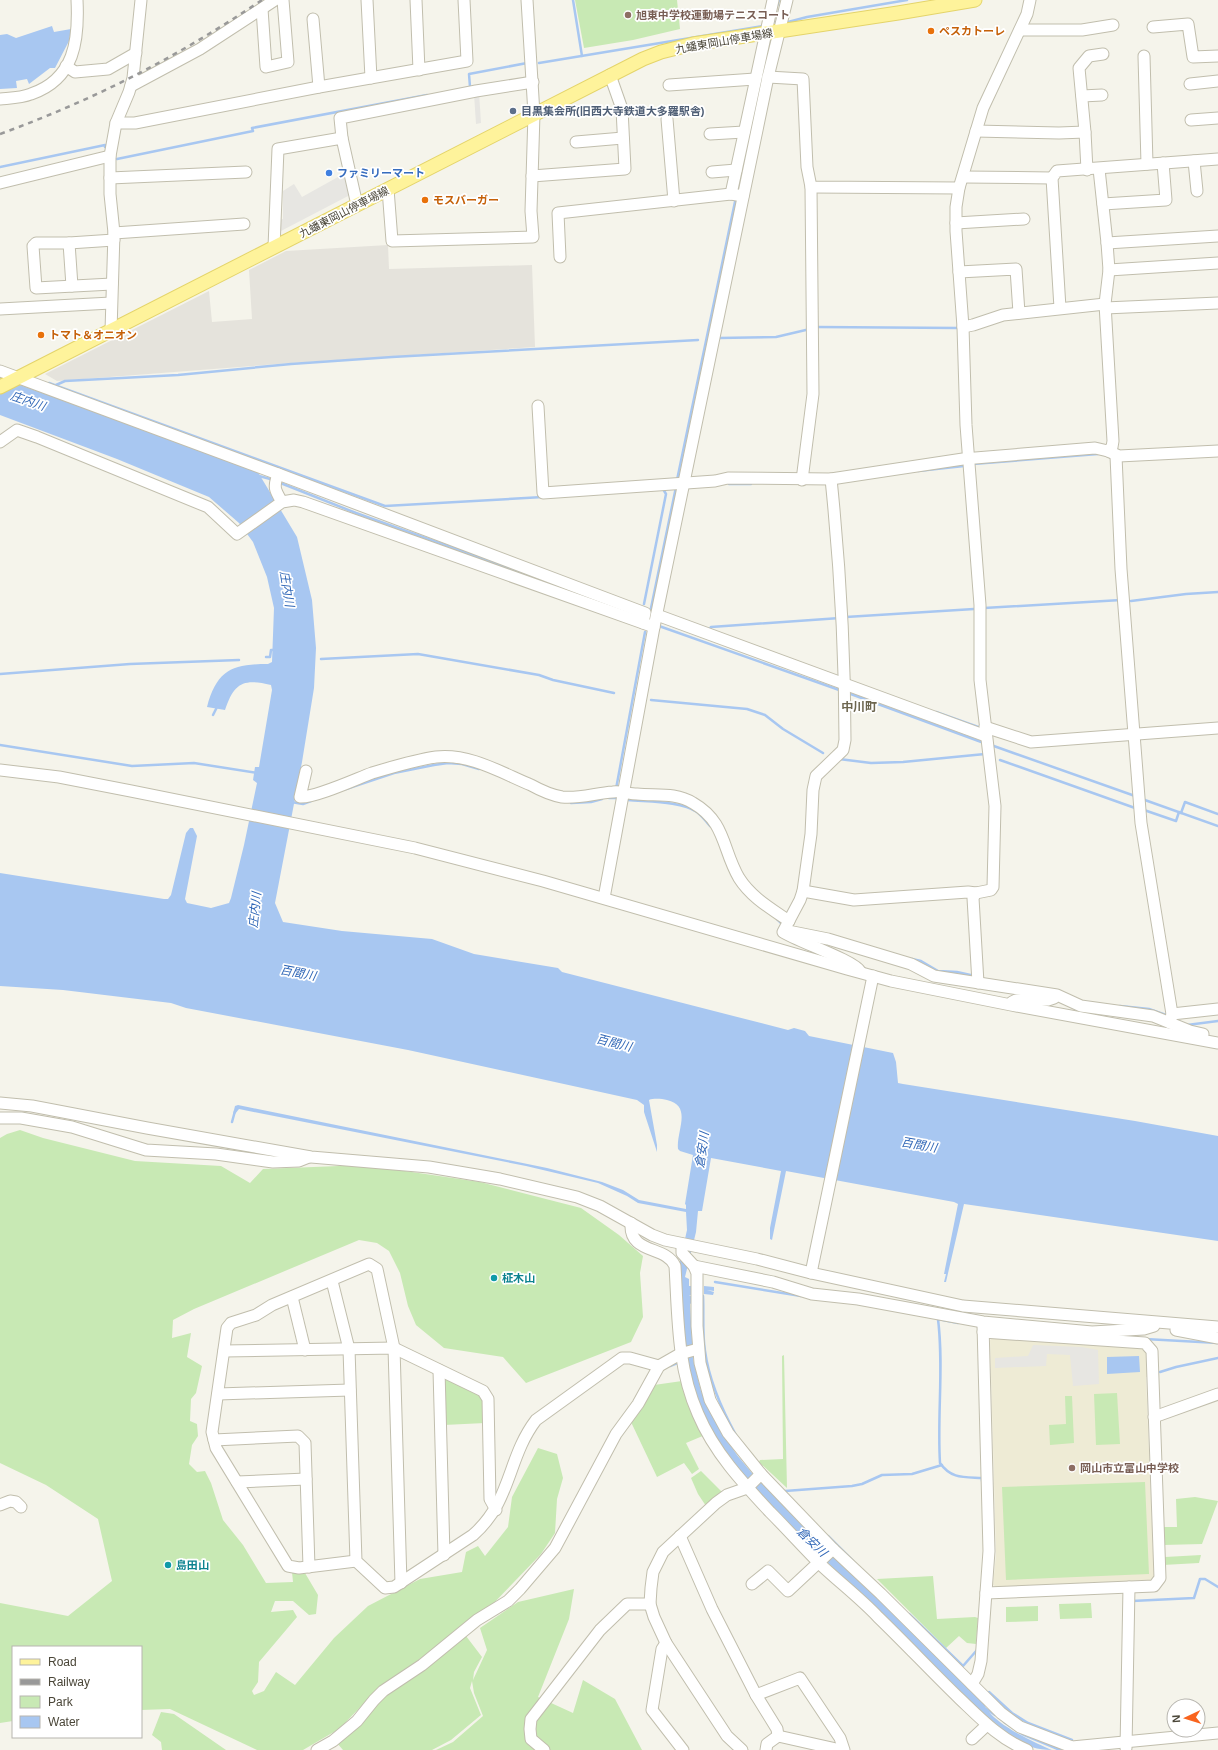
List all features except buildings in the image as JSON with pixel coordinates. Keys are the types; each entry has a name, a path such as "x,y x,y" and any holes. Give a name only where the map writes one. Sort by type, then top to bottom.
{"main road":[{"name":"九蟠東岡山停車場線","path":"0,387 643,59 677,48 770,30 975,0"}],"street":[{"path":"0,99 29,95 40,90 50,84 66,66 74,54 77,39 77,0"},
{"path":"111,331 114,236 110,156 116,123 131,86 136,53 140,0"},
{"path":"131,86 141,82 200,49 275,0"},
{"path":"262,9 266,67 288,62 283,0"},
{"path":"366,0 371,78"},
{"path":"416,0 419,70"},
{"path":"116,123 135,123 319,87 467,61 464,0"},
{"path":"388,189 392,241 532,237 534,114 527,0"},
{"path":"648,625 657,615 678,483 737,195 768,77 773,0"},
{"path":"737,195 736,170 755,79 770,30 786,0"},
{"path":"803,891 854,900 968,892 976,893 991,890 993,887 995,806 980,680 980,605 965,418 963,328 956,207 959,188 983,108 1027,14 1030,0"},
{"path":"313,18 319,87"},
{"path":"1153,27 1188,24 1193,57 1218,56"},
{"path":"1020,30 1082,30 1113,26"},
{"path":"66,66 75,72 108,69 136,53"},
{"path":"1087,170 1079,68 1089,56 1103,54"},
{"path":"1144,56 1147,164"},
{"path":"532,176 625,169 622,109 610,75"},
{"path":"768,77 803,79 807,166 811,186 813,394 802,480"},
{"path":"669,85 755,79"},
{"path":"1190,84 1218,81"},
{"path":"357,205 342,138 340,118 476,91 533,82"},
{"path":"1082,96 1102,96"},
{"path":"1191,120 1218,118"},
{"path":"667,119 674,200"},
{"path":"976,131 1059,134 1085,132"},
{"path":"710,134 744,132"},
{"path":"274,247 278,149 342,138"},
{"path":"576,142 623,138"},
{"path":"0,183 110,156"},
{"path":"1060,308 1052,178 1057,171 1087,170 1218,159"},
{"path":"1194,161 1197,191"},
{"path":"1103,204 1166,200 1163,163"},
{"path":"1099,169 1108,243 1108,270 1105,306 1113,442 1112,454 1140,805 1149,878 1171,1018 1190,1031 1218,1039"},
{"path":"712,172 736,170"},
{"path":"110,178 246,172"},
{"path":"963,177 1052,178"},
{"path":"811,186 959,188"},
{"path":"560,257 558,213 674,200 737,195"},
{"path":"956,223 1024,219"},
{"path":"112,284 36,288 33,246 36,243 69,243 114,236 244,224"},
{"path":"1108,243 1218,236"},
{"path":"69,243 72,286"},
{"path":"1108,270 1218,263"},
{"path":"959,272 1016,269 1019,313"},
{"path":"963,328 1003,315 1060,308 1218,302"},
{"path":"0,309 111,303"},
{"path":"0,371 277,478 645,612 648,625 618,792 604,898"},
{"path":"538,406 544,493 715,481 728,478 765,477 802,480 831,479 969,459 1096,448 1112,454 1218,451"},
{"path":"0,442 17,430 37,437 208,507 236,534 281,503 294,500 312,504 648,625"},
{"path":"277,478 275,490 281,503"},
{"path":"831,479 839,558 845,686 845,740 843,750 816,776 811,834 803,891 783,932 795,939 858,967 862,973"},
{"path":"657,615 987,738 1031,742 1218,728"},
{"path":"306,771 300,797 312,795 386,769 426,759 451,756 475,762 538,789 562,797 576,797 618,792 677,796 703,809 719,829 733,865 746,887 786,925 828,940 911,964 934,976 978,979 1057,995 1081,1006 1171,1018 1218,1009"},
{"path":"0,770 59,777 251,814 415,848 604,898 873,976 1011,1005 1218,1043"},
{"path":"976,893 973,898 978,979"},
{"path":"811,1273 873,976"},
{"path":"1011,1005 1016,1000 1048,1000 1057,995"},
{"path":"0,1103 32,1106 147,1128 311,1156 429,1167 500,1179 577,1197 600,1206 652,1235 682,1244 757,1259 811,1273 963,1306 1218,1327"},
{"path":"0,1118 22,1118 72,1127 146,1150 216,1154 273,1162 299,1162 311,1156"},
{"path":"631,1223 630,1232 636,1241 650,1250 669,1257 676,1266 681,1359 689,1392 698,1414 715,1446 747,1488 820,1562 878,1616 927,1667 985,1711 1020,1727 1072,1747 1126,1746 1218,1733"},
{"path":"682,1244 682,1253 694,1266 697,1274 698,1349 704,1380 717,1414 732,1439 759,1475 832,1551 881,1594 972,1684 985,1711 987,1725 1005,1738 1027,1750"},
{"path":"356,1561 294,1568 288,1566 216,1448 212,1432 227,1328 231,1323 256,1315 272,1305 332,1281 369,1264 377,1270 394,1348 401,1583"},
{"path":"694,1266 773,1282 812,1294 858,1299 983,1327 1092,1336 1145,1343 1152,1351 1160,1578 1154,1586 986,1593"},
{"path":"332,1281 349,1349 356,1561 385,1588 394,1587 401,1583 474,1535 484,1526 496,1510 503,1496 523,1442 528,1431 536,1420 622,1358 630,1358 659,1366 681,1359 698,1349"},
{"path":"292,1297 305,1350"},
{"path":"1092,1336 1144,1329 1164,1323"},
{"path":"1164,1323 1168,1328 1218,1338"},
{"path":"972,1684 978,1674 981,1662 989,1551 983,1327"},
{"path":"224,1351 394,1348 483,1391 488,1399 490,1500 496,1510"},
{"path":"317,1750 332,1741 357,1721 383,1691 422,1666 477,1620 508,1601 520,1589 555,1548 616,1434 638,1404 659,1366"},
{"path":"439,1370 444,1555"},
{"path":"218,1394 350,1390"},
{"path":"1154,1417 1218,1394"},
{"path":"214,1440 298,1436 306,1443 309,1566"},
{"path":"742,1750 727,1736 666,1643 654,1617 650,1604 653,1572 663,1552 727,1495 747,1488 759,1475"},
{"path":"237,1482 306,1479"},
{"path":"0,1505 10,1501 16,1502 21,1507"},
{"path":"680,1536 712,1609 756,1695 777,1729 778,1736"},
{"path":"752,1584 768,1571 788,1591 832,1551"},
{"path":"1126,1746 1129,1587"},
{"path":"544,1750 531,1739 531,1719 600,1630 627,1604 650,1604"},
{"path":"666,1643 662,1649 652,1710 683,1750"},
{"path":"756,1695 800,1678 840,1738 843,1750 778,1736 767,1744 766,1750"},
{"path":"972,1740 987,1725"}],"shaded area":[{"path":"479,92 481,123 476,124 474,94"},
{"path":"347,172 350,195 279,232 279,220 283,219 283,191 294,184 302,197"},
{"path":"388,245 389,269 532,265 535,347 291,363 57,381 45,374 209,291 212,322 252,319 249,270 286,251"},
{"name":"岡山市立富山中学校","path":"995,1336 1144,1347 1148,1351 1149,1377 1146,1377 1154,1576 1150,1580 997,1587 993,1585 996,1554 990,1340"},
{"path":"1033,1345 1082,1347 1098,1350 1099,1384 1073,1386 1070,1355 1047,1354 1046,1366 995,1368 995,1358 1028,1356"}],"green space":[{"name":"旭東中学校運動場テニスコート","path":"575,0 677,0 680,29 633,40 584,48"},
{"path":"20,1130 43,1138 135,1161 221,1166 250,1183 263,1169 364,1165 480,1182 581,1208 619,1235 643,1256 640,1273 643,1317 631,1342 526,1383 503,1357 444,1348 416,1325 408,1306 400,1273 389,1251 377,1243 359,1240 194,1309 173,1320 172,1338 191,1333 187,1357 202,1366 196,1393 191,1399 190,1421 197,1424 198,1436 192,1445 189,1464 197,1472 205,1471 211,1483 223,1520 243,1545 266,1583 293,1582 292,1572 305,1573 318,1595 316,1614 309,1615 293,1601 275,1601 271,1612 293,1610 297,1617 259,1662 258,1682 252,1691 254,1695 264,1691 276,1672 295,1685 334,1638 368,1606 420,1579 462,1572 466,1552 478,1546 485,1556 508,1527 512,1497 538,1448 557,1454 563,1478 557,1499 555,1533 541,1554 490,1607 374,1693 339,1729 303,1750 257,1750 170,1709 142,1710 142,1646 12,1646 12,1721 0,1723 0,1603 68,1616 112,1581 98,1519 46,1485 0,1463 0,1138"},
{"path":"784,1355 787,1488 759,1462 760,1460 783,1459 782,1356"},
{"path":"447,1377 481,1394 484,1400 485,1423 444,1425 443,1379"},
{"path":"682,1381 705,1435 686,1443 699,1469 692,1474 684,1463 657,1477 631,1422 642,1409 654,1385"},
{"path":"1117,1393 1120,1444 1096,1445 1094,1394"},
{"path":"1065,1396 1072,1396 1074,1443 1050,1445 1049,1425 1066,1424"},
{"path":"701,1471 722,1492 706,1506 698,1494 691,1478"},
{"path":"1145,1482 1149,1574 1006,1580 1002,1487"},
{"path":"1195,1497 1218,1501 1202,1544 1163,1545 1161,1529 1164,1527 1177,1527 1176,1499"},
{"path":"1201,1555 1199,1563 1163,1565 1165,1557"},
{"path":"933,1576 937,1619 978,1618 976,1644 967,1643 959,1636 946,1648 877,1579"},
{"path":"574,1589 569,1619 538,1697 573,1713 583,1680 615,1699 642,1750 436,1750 453,1742 483,1716 474,1693 472,1681 470,1688 481,1715 451,1740 432,1750 343,1750 337,1743 359,1727 381,1700 466,1636 482,1657 474,1672 473,1680 487,1650 480,1628 518,1602"},
{"path":"1091,1603 1092,1618 1060,1619 1059,1604"},
{"path":"1038,1606 1038,1621 1006,1622 1006,1607"},
{"path":"161,1712 174,1714 226,1750 162,1750 161,1742 152,1735"}],"water":[{"path":"52,26 54,32 71,29 69,41 55,68 50,68 29,84 27,79 16,81 17,88 0,89 0,35 7,34 16,38"},
{"path":"0,378 256,469 297,537 312,600 316,648 314,688 302,762 275,903 283,922 342,931 432,939 474,954 558,968 562,972 788,1030 794,1028 805,1031 809,1036 893,1053 896,1062 898,1083 1135,1121 1218,1136 1218,1241 964,1204 946,1282 944,1282 946,1274 944,1274 958,1204 954,1202 786,1171 772,1240 770,1239 770,1228 781,1171 711,1158 702,1211 698,1211 696,1232 685,1277 689,1279 689,1286 691,1286 691,1295 689,1295 691,1296 692,1303 690,1304 693,1359 701,1391 719,1428 737,1455 752,1473 816,1540 886,1606 984,1703 994,1717 1014,1731 1052,1750 1032,1747 1024,1744 1008,1735 985,1717 812,1547 763,1497 730,1460 700,1411 684,1357 678,1270 687,1230 686,1212 638,1203 627,1196 598,1183 526,1166 239,1109 235,1114 233,1114 235,1106 238,1105 547,1168 602,1182 623,1190 639,1200 686,1209 685,1204 693,1155 678,1149 682,1120 679,1108 675,1103 663,1099 649,1100 657,1152 644,1112 644,1105 637,1100 408,1050 186,1008 171,1003 63,990 0,986 0,873 168,899 171,895 186,833 190,828 193,828 197,836 185,899 187,903 211,908 229,903 244,845 257,783 253,780 255,767 259,767 272,690 271,685 253,682 241,685 236,688 232,694 225,710 207,707 216,685 221,677 228,672 236,668 255,664 268,664 272,662 274,608 267,577 253,542 239,523 209,497 117,459 0,415"},
{"path":"704,1286 714,1287 714,1291 707,1290 714,1292 713,1295 704,1294"},
{"path":"1139,1356 1140,1372 1107,1374 1107,1357"}],"waterway":[{"path":"573,0 582,56"},
{"path":"777,6 779,0"},
{"path":"788,22 807,17 907,0"},
{"path":"539,63 763,26"},
{"path":"467,88 470,87 469,74 527,63"},
{"path":"117,159 253,131 252,128 427,95"},
{"path":"0,167 105,145 105,147"},
{"path":"677,480 736,197"},
{"path":"816,327 959,328"},
{"path":"719,338 776,337 810,329"},
{"path":"56,385 65,381 178,375 291,364 698,340"},
{"path":"49,383 385,506 543,497"},
{"path":"973,464 1098,454"},
{"path":"918,471 964,466"},
{"path":"259,476 274,480"},
{"path":"278,482 356,513 540,579"},
{"path":"729,484 751,484"},
{"path":"650,613 676,487"},
{"path":"644,604 666,494 663,489"},
{"path":"1131,601 1186,594 1218,592"},
{"path":"984,608 1121,600"},
{"path":"846,617 974,609"},
{"path":"709,630 711,627 840,618"},
{"path":"659,626 842,691"},
{"path":"616,789 645,632"},
{"path":"266,657 270,657 271,650 275,650"},
{"path":"321,659 418,654 539,675 553,680 614,693"},
{"path":"0,674 130,664 239,660"},
{"path":"848,693 984,743"},
{"path":"651,700 747,709 765,715 783,729 823,753"},
{"path":"213,715 217,707"},
{"path":"936,712 981,728"},
{"path":"0,745 132,766 194,763 257,773"},
{"path":"991,745 1135,796"},
{"path":"839,759 871,763 903,762 985,754"},
{"path":"1000,760 1135,808"},
{"path":"346,789 394,773 434,765 448,763 462,764 479,769"},
{"path":"609,798 617,798"},
{"path":"571,803 591,802 602,799"},
{"path":"1142,799 1218,826"},
{"path":"628,800 673,804 690,808 697,812 710,826"},
{"path":"291,802 303,804 311,801"},
{"path":"1181,813 1185,802 1218,814"},
{"path":"1144,810 1176,821 1179,812"},
{"path":"777,919 781,923"},
{"path":"912,959 921,961 938,971 957,972 975,976"},
{"path":"1120,1006 1149,1009 1166,1015"},
{"path":"1187,1025 1218,1021"},
{"path":"232,1122 235,1111"},
{"path":"715,1282 801,1296"},
{"path":"703,1296 703,1330 707,1362 721,1406 737,1437"},
{"path":"938,1319 940,1337 940,1463 953,1475 982,1478 982,1481"},
{"path":"938,1319 958,1323"},
{"path":"1145,1339 1218,1343"},
{"path":"1160,1372 1218,1358"},
{"path":"670,1366 680,1362"},
{"path":"785,1491 852,1486 862,1484 882,1475 912,1474 942,1465"},
{"path":"828,1536 853,1561"},
{"path":"1132,1602 1194,1598 1200,1579 1205,1579 1218,1587"},
{"path":"909,1614 963,1666 977,1650"},
{"path":"989,1692 1012,1713 1028,1723 1072,1740"},
{"name":"倉安川","path":"986,1709 995,1715"},
{"path":"1004,1722 1022,1734 1060,1750"}],"railway":[{"path":"0,134 35,121 135,75 199,40 262,0"}],"place":[{"name":"旭東中学校運動場テニスコート","path":"628,15"},
{"name":"ペスカトーレ","path":"931,31"},
{"name":"目黒集会所(旧西大寺鉄道大多羅駅舎)","path":"513,111"},
{"name":"ファミリーマート","path":"329,173"},
{"name":"モスバーガー","path":"425,200"},
{"name":"トマト＆オニオン","path":"41,335"},
{"name":"柾木山","path":"494,1278"},
{"name":"岡山市立富山中学校","path":"1072,1468"},
{"name":"島田山","path":"168,1565"}],"district":[{"name":"中川町","path":"859,707"}],"water label":[{"name":"庄内川","path":"28,401"},
{"name":"庄内川","path":"287,589"},
{"name":"庄内川","path":"255,910"},
{"name":"百間川","path":"298,973"},
{"name":"百間川","path":"614,1043"},
{"name":"百間川","path":"919,1145"}]}
